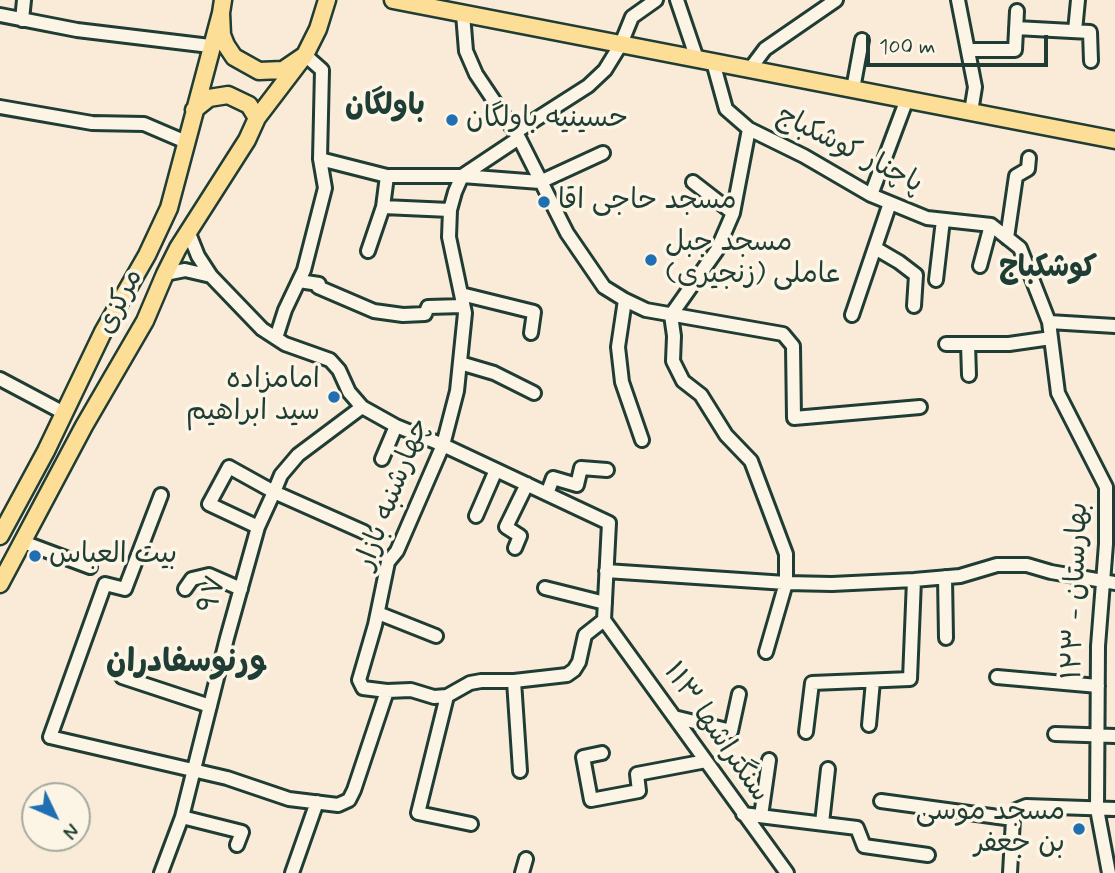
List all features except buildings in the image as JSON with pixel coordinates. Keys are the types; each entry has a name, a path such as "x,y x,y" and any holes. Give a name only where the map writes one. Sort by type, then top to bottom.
{"main road":[{"name":"مرکزی","path":"0,584 145,321 164,274 188,231 247,140 257,118 305,55 318,29 327,0"},
{"path":"393,0 1115,140"},
{"name":"مرکزی","path":"0,536 103,332 148,254 169,208 222,6"},
{"path":"222,6 222,35 226,45 234,57 246,65 259,71 283,70 305,55"},
{"path":"194,110 209,98 228,95 249,105 257,118"},
{"path":"103,332 109,345 127,351"}],"street":[{"path":"22,20 24,0"},
{"path":"462,176 588,86 606,70 632,17 656,0"},
{"path":"677,0 697,59"},
{"path":"750,69 765,49 783,34 836,0"},
{"path":"958,0 975,87 971,112"},
{"path":"1075,32 1078,0"},
{"path":"969,50 1015,50 1017,10"},
{"path":"463,14 466,51 476,74 517,135 567,233 604,287 646,310 783,334 793,346 794,418 920,407"},
{"path":"0,16 77,30 211,46"},
{"path":"1016,28 1090,32 1091,61"},
{"path":"853,89 862,40"},
{"path":"276,338 316,230 325,188 320,159 322,70 305,55"},
{"name":"پاچنار کوشکباج","path":"713,62 726,109 749,129 804,156 871,195 927,218 991,225"},
{"path":"871,195 907,99"},
{"path":"0,107 92,123 144,124 186,142"},
{"path":"749,129 733,213 717,250 671,315 673,361 683,381 701,395 726,435 751,461 786,554 786,583 766,652"},
{"path":"320,159 387,176 462,176 540,182 603,152"},
{"path":"1007,238 1016,176 1028,169 1029,158"},
{"path":"368,251 383,206 387,176"},
{"name":"چهارشنبه بازار","path":"387,691 363,688 359,680 378,613 388,562 397,551 443,445 457,390 464,326 462,300 449,237 450,210 462,176"},
{"path":"693,182 733,213"},
{"path":"852,315 890,203"},
{"path":"383,206 450,210"},
{"path":"936,280 943,220"},
{"path":"980,266 991,225 1020,248 1049,322 1115,326"},
{"path":"161,495 125,589 105,584 50,737 227,778 289,799 338,805 349,800 387,691 411,690 434,697 447,696 470,683 567,675 579,662 585,635 604,620 609,523 443,445 396,426 362,407 349,393 339,370 330,360 285,344 262,329 211,276 198,256 188,231"},
{"path":"875,248 916,275 914,306"},
{"path":"164,274 185,270 211,276"},
{"path":"299,281 319,284 318,287 374,310 394,314 425,314 428,307 462,300 534,312 531,333"},
{"path":"625,300 618,348 622,382 642,440"},
{"name":"بهارستان - ۱۲۳","path":"1049,322 1058,393 1106,487 1109,581 1098,685 1097,809 1111,872"},
{"path":"946,344 1009,344 1051,338"},
{"path":"968,344 969,375"},
{"path":"460,363 494,373 534,393"},
{"path":"0,379 64,413"},
{"name":"۹۷","path":"161,873 195,771 258,527 281,475 298,455 362,407"},
{"path":"382,459 396,426"},
{"path":"258,527 209,504 229,467 274,492 363,532"},
{"path":"547,494 553,478 577,485 581,468 607,470"},
{"path":"476,516 496,470"},
{"path":"515,548 520,536 506,527 527,484"},
{"path":"23,542 90,567"},
{"path":"606,571 786,583 914,580 960,576 997,565 1027,565 1051,572 1109,581"},
{"path":"185,589 192,579 209,575 241,589"},
{"path":"945,577 946,638"},
{"path":"806,732 812,683 911,679 914,580"},
{"path":"545,588 605,603"},
{"path":"378,613 436,636"},
{"name":"سنگتراشها ۱۱۳","path":"604,620 787,873"},
{"path":"121,677 210,706"},
{"path":"997,677 1098,685"},
{"path":"514,681 520,771"},
{"path":"869,725 873,681"},
{"path":"674,717 731,731 738,694"},
{"path":"447,696 418,813 471,824"},
{"path":"1055,734 1115,736"},
{"path":"601,753 583,757 591,800 639,791 636,774 705,761"},
{"path":"761,816 768,760"},
{"path":"822,823 828,769"},
{"path":"881,801 1013,819"},
{"path":"292,873 317,802"},
{"path":"1010,873 1013,819 1016,810 1026,806 1115,809"},
{"path":"743,814 857,828 864,846 928,855"},
{"path":"181,817 242,832 237,845"},
{"path":"522,873 526,859"}],"place":[{"name":"حسینیه باولگان","path":"452,120"},
{"name":"مسجد حاجی اقا","path":"544,202"},
{"name":"مسجد جبل عاملی (زنجیری)","path":"651,260"},
{"name":"امامزاده سید ابراهیم","path":"334,397"},
{"name":"بیت العباس","path":"35,556"},
{"name":"مسجد موسی بن جعفر","path":"1079,829"}],"district":[{"name":"باولگان","path":"385,108"},
{"name":"کوشکباج","path":"1048,270"},
{"name":"ورنوسفادران","path":"187,664"}]}
